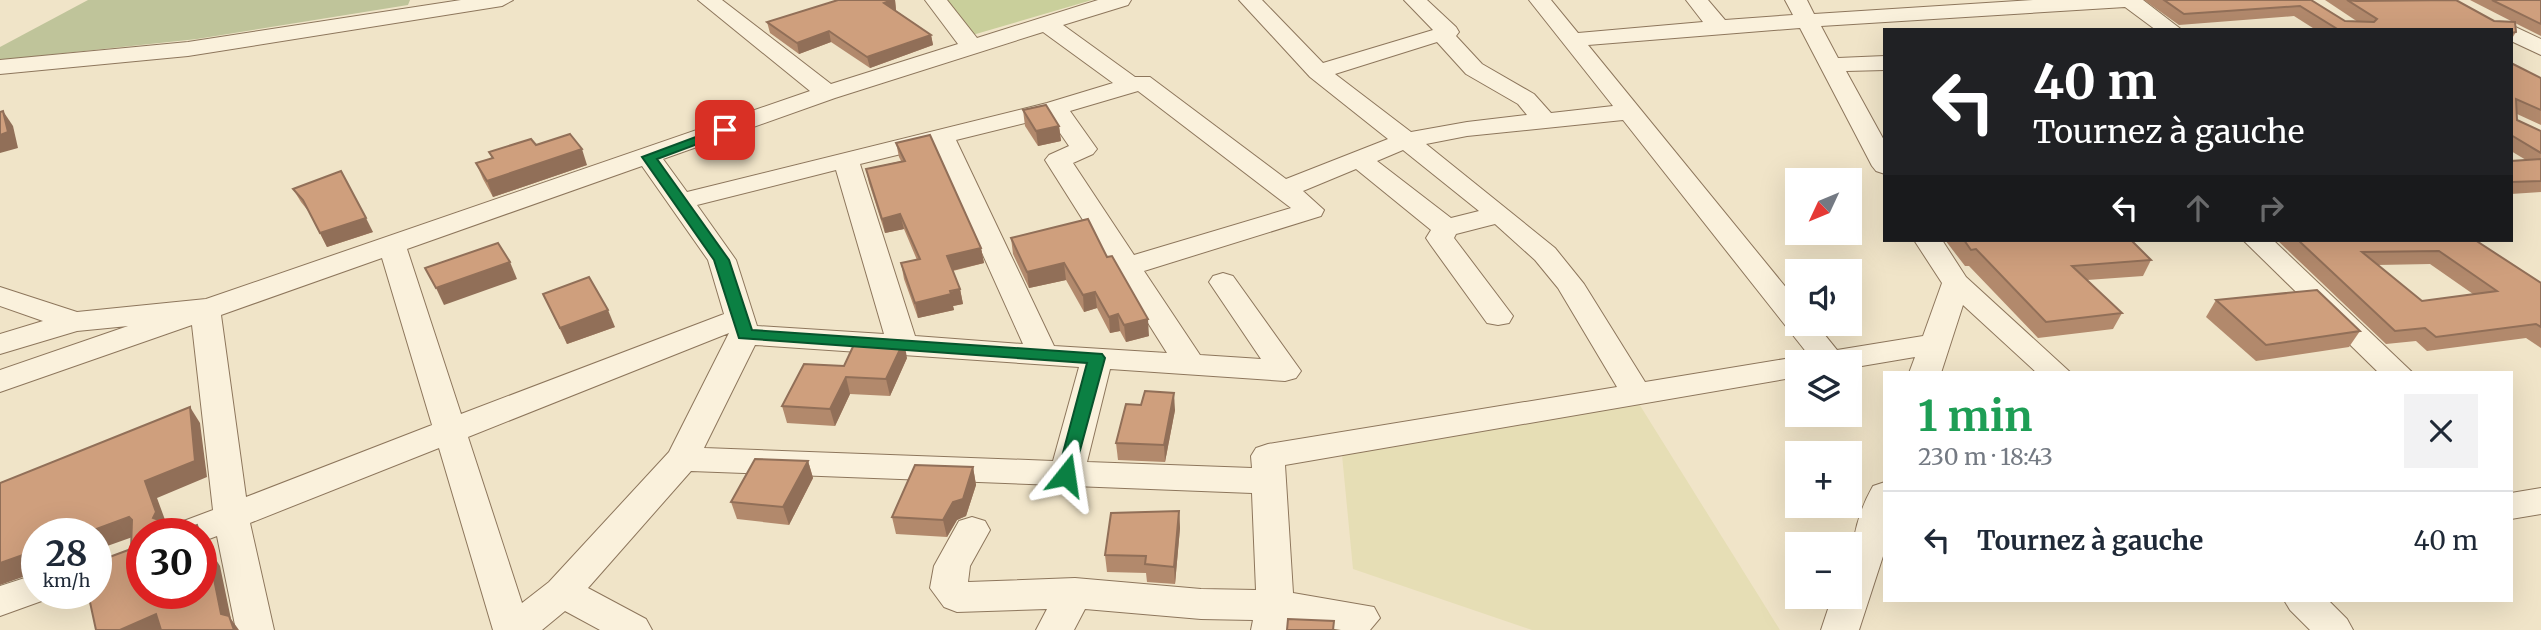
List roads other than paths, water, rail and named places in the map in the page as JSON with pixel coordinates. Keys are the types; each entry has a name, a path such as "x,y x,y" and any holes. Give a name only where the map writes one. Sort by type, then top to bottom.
{"street":[{"path":"0,67 188,49 502,0"},
{"path":"709,0 827,93"},
{"path":"936,0 971,46"},
{"path":"0,382 391,243 649,157 827,93 1120,0"},
{"path":"1250,0 1318,72 1500,214 1545,254 1570,284 1637,394"},
{"path":"1318,72 1442,34 1448,29 1415,0"},
{"path":"1540,0 1785,305"},
{"path":"1698,0 1717,25"},
{"path":"1796,0 1883,162"},
{"path":"1572,40 1717,25 1809,22 1934,7 1970,12 2130,0 2168,28"},
{"path":"1970,12 1990,28"},
{"path":"748,30 771,23"},
{"path":"1045,23 1131,85"},
{"path":"1442,34 1474,69 1525,99 1545,121"},
{"path":"2513,34 2541,48"},
{"path":"1831,65 1883,63"},
{"path":"682,201 1055,108 1142,82 1311,210 1126,267"},
{"path":"1055,108 1084,149 1058,160 1190,364"},
{"path":"1284,189 1404,141 1467,129 1630,112"},
{"path":"942,136 1043,354"},
{"path":"391,243 514,630 562,592 682,459 742,326 722,260 649,157"},
{"path":"1359,159 1447,228"},
{"path":"846,160 902,345"},
{"path":"1497,316 1440,238 1447,228 1500,214"},
{"path":"1929,242 1956,283 2054,371"},
{"path":"2259,242 2396,371"},
{"path":"217,522 451,432 742,326 902,345 1285,371 1223,282"},
{"path":"1926,371 1956,283"},
{"path":"0,296 75,322"},
{"path":"0,344 75,322 205,308"},
{"path":"205,308 231,517 255,630"},
{"path":"1862,356 1934,344"},
{"path":"1066,475 1097,358"},
{"path":"1273,618 1268,456 1785,369"},
{"path":"682,459 1269,481"},
{"path":"1840,630 1883,501"},
{"path":"2513,506 2541,501"},
{"path":"972,530 952,566 949,588 957,597 1075,593 1197,617 1361,618"},
{"path":"562,592 633,630"},
{"path":"1055,630 1075,593"},
{"path":"0,601 21,594"},
{"path":"2305,602 2334,630"}]}
